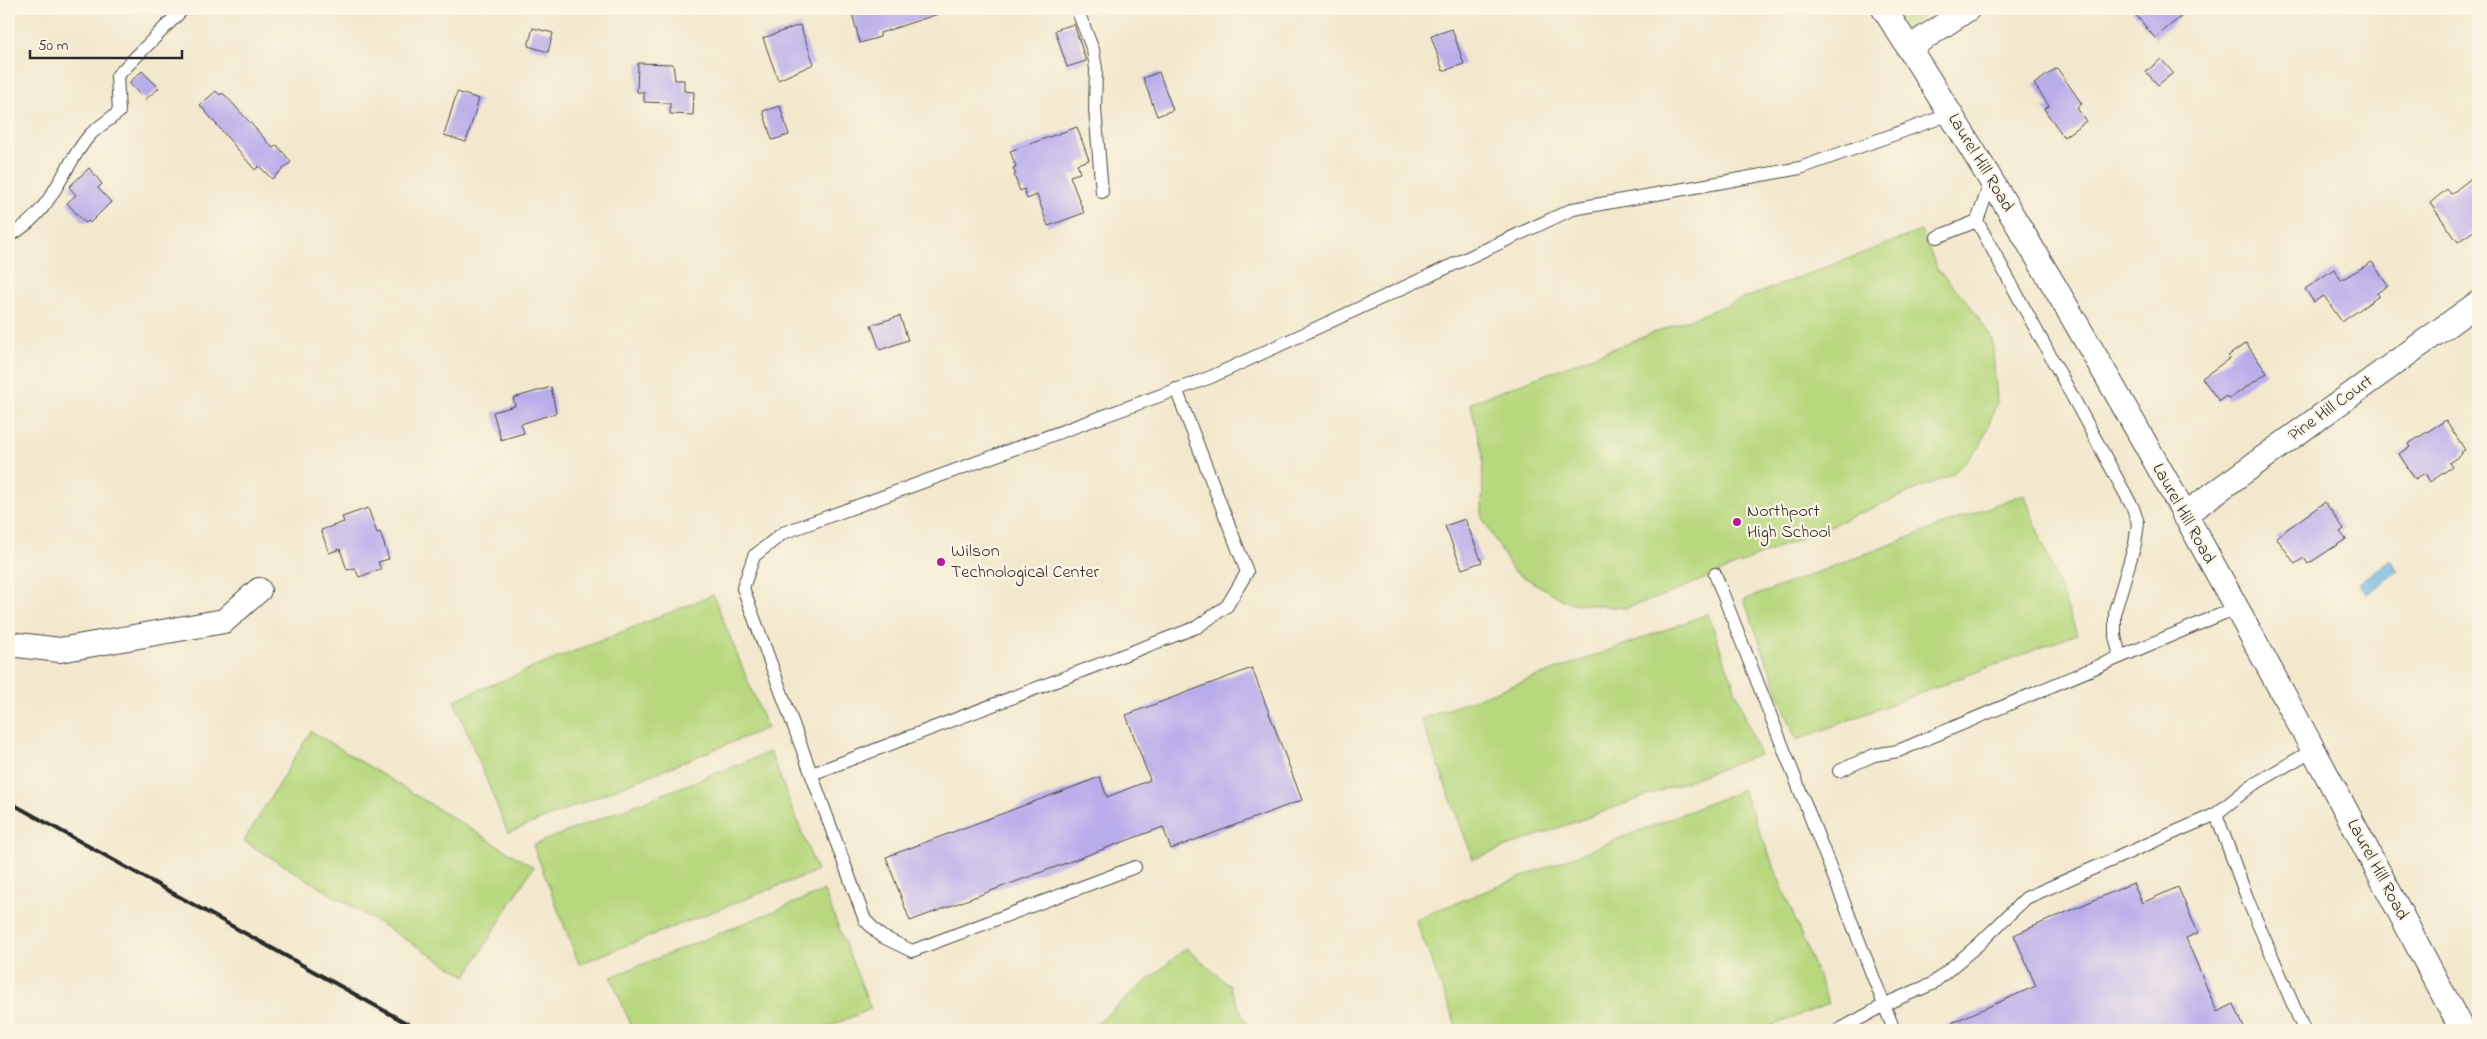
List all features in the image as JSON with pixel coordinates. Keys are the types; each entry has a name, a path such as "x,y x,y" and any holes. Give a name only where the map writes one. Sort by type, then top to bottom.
{"street":[{"name":"Laurel Hill Road","path":"1884,9 1951,114 2077,326 2184,515 2313,750 2462,1030"},
{"path":"1909,48 1968,9"},
{"name":"Pine Hill Court","path":"2184,515 2478,303"},
{"path":"9,644 60,650 224,621 259,590"}],"lane":[{"path":"9,236 22,228 42,210 89,136 118,112 117,76 183,9"},
{"path":"1077,9 1093,50 1096,69 1095,110 1102,192"},
{"path":"1135,867 912,951 882,936 866,920 742,588 754,556 783,533 1211,377 1573,209 1800,168 1951,114"},
{"path":"1937,237 1977,220 1991,181"},
{"path":"1977,220 2136,515 2138,522 2135,544 2115,611 2115,636 2120,656"},
{"path":"812,774 1197,627 1227,606 1246,572 1176,390"},
{"path":"1715,574 1894,1030"},
{"path":"1839,771 1874,755 1898,752 2236,608"},
{"path":"1839,1030 1883,1006 1932,984 1979,944 2026,898 2216,814 2252,786 2313,750"},
{"path":"2216,814 2249,903 2304,1030"}],"green space":[{"path":"1884,9 1933,9 1900,35"},
{"path":"1921,231 1938,270 1969,303 1992,339 1997,402 1980,447 1953,474 1666,595 1626,608 1569,603 1513,571 1482,517 1483,454 1470,403"},
{"path":"2024,494 2077,634 1796,740 1744,600"},
{"path":"713,595 767,728 508,833 454,700"},
{"path":"1708,614 1759,755 1473,859 1421,719"},
{"path":"311,731 533,867 466,976 244,841"},
{"path":"770,752 817,871 579,964 533,845"},
{"path":"1743,790 1829,1004 1761,1030 1458,1030 1415,919"},
{"path":"824,891 871,1009 820,1030 633,1030 611,977"},
{"path":"1186,948 1229,985 1249,1030 1089,1030"}],"water":[{"path":"2390,560 2398,571 2367,594 2359,583"}],"building":[{"path":"867,9 943,9 944,12 880,33 880,37 860,43 852,13"},
{"path":"2131,9 2190,9 2155,38"},
{"path":"1074,24 1086,61 1067,67 1055,30"},
{"path":"800,25 814,64 778,80 763,38"},
{"path":"533,28 553,33 548,52 528,46"},
{"path":"1452,29 1464,64 1443,71 1431,36"},
{"path":"2161,59 2173,73 2158,85 2146,72"},
{"path":"638,63 673,64 675,80 684,80 684,91 694,92 693,115 670,114 670,103 644,102 644,92 637,92"},
{"path":"2057,68 2082,104 2077,108 2086,121 2064,137 2044,109 2049,106 2034,84"},
{"path":"142,71 159,88 145,100 129,83"},
{"path":"1159,72 1173,110 1157,116 1143,78"},
{"path":"216,91 220,95 222,93 226,96 273,148 277,145 291,162 272,179 259,166 255,170 200,105"},
{"path":"457,92 479,99 466,142 444,135"},
{"path":"780,106 789,135 772,140 763,111"},
{"path":"1077,127 1089,160 1077,164 1080,173 1070,176 1084,213 1048,226 1037,195 1027,199 1024,189 1020,191 1014,175 1016,174 1013,168 1016,167 1010,151"},
{"path":"89,168 102,184 98,188 111,202 90,223 88,221 85,223 67,203 76,195 69,187"},
{"path":"2478,173 2478,228 2458,242 2430,203 2447,189 2451,194"},
{"path":"2372,262 2388,286 2377,293 2379,296 2342,322 2324,296 2314,302 2305,289 2334,269 2341,280"},
{"path":"900,316 908,340 880,350 871,325"},
{"path":"2246,343 2267,373 2229,399 2226,396 2219,401 2202,378 2230,358 2228,356"},
{"path":"551,387 556,413 521,424 524,433 501,440 493,412 515,406 513,398"},
{"path":"2446,420 2465,450 2449,463 2452,467 2430,482 2425,473 2415,479 2399,454 2410,447 2408,444"},
{"path":"2325,502 2344,529 2340,532 2346,539 2308,564 2304,558 2295,564 2276,537"},
{"path":"368,508 377,533 380,532 389,559 378,562 381,569 359,577 355,568 347,570 340,549 329,553 321,530 344,522 342,517"},
{"path":"1465,519 1482,562 1462,569 1445,526"},
{"path":"1252,668 1302,800 1171,849 1163,827 910,921 886,857 1100,777 1107,797 1150,780 1126,715"},
{"path":"2133,883 2142,903 2178,887 2198,933 2186,938 2217,1012 2234,1004 2245,1030 1935,1030 2036,986 2014,935"}],"railway":[{"path":"9,802 419,1030"}],"place":[{"name":"Northport High School","path":"1737,522"},
{"name":"Wilson Technological Center","path":"941,562"}]}
